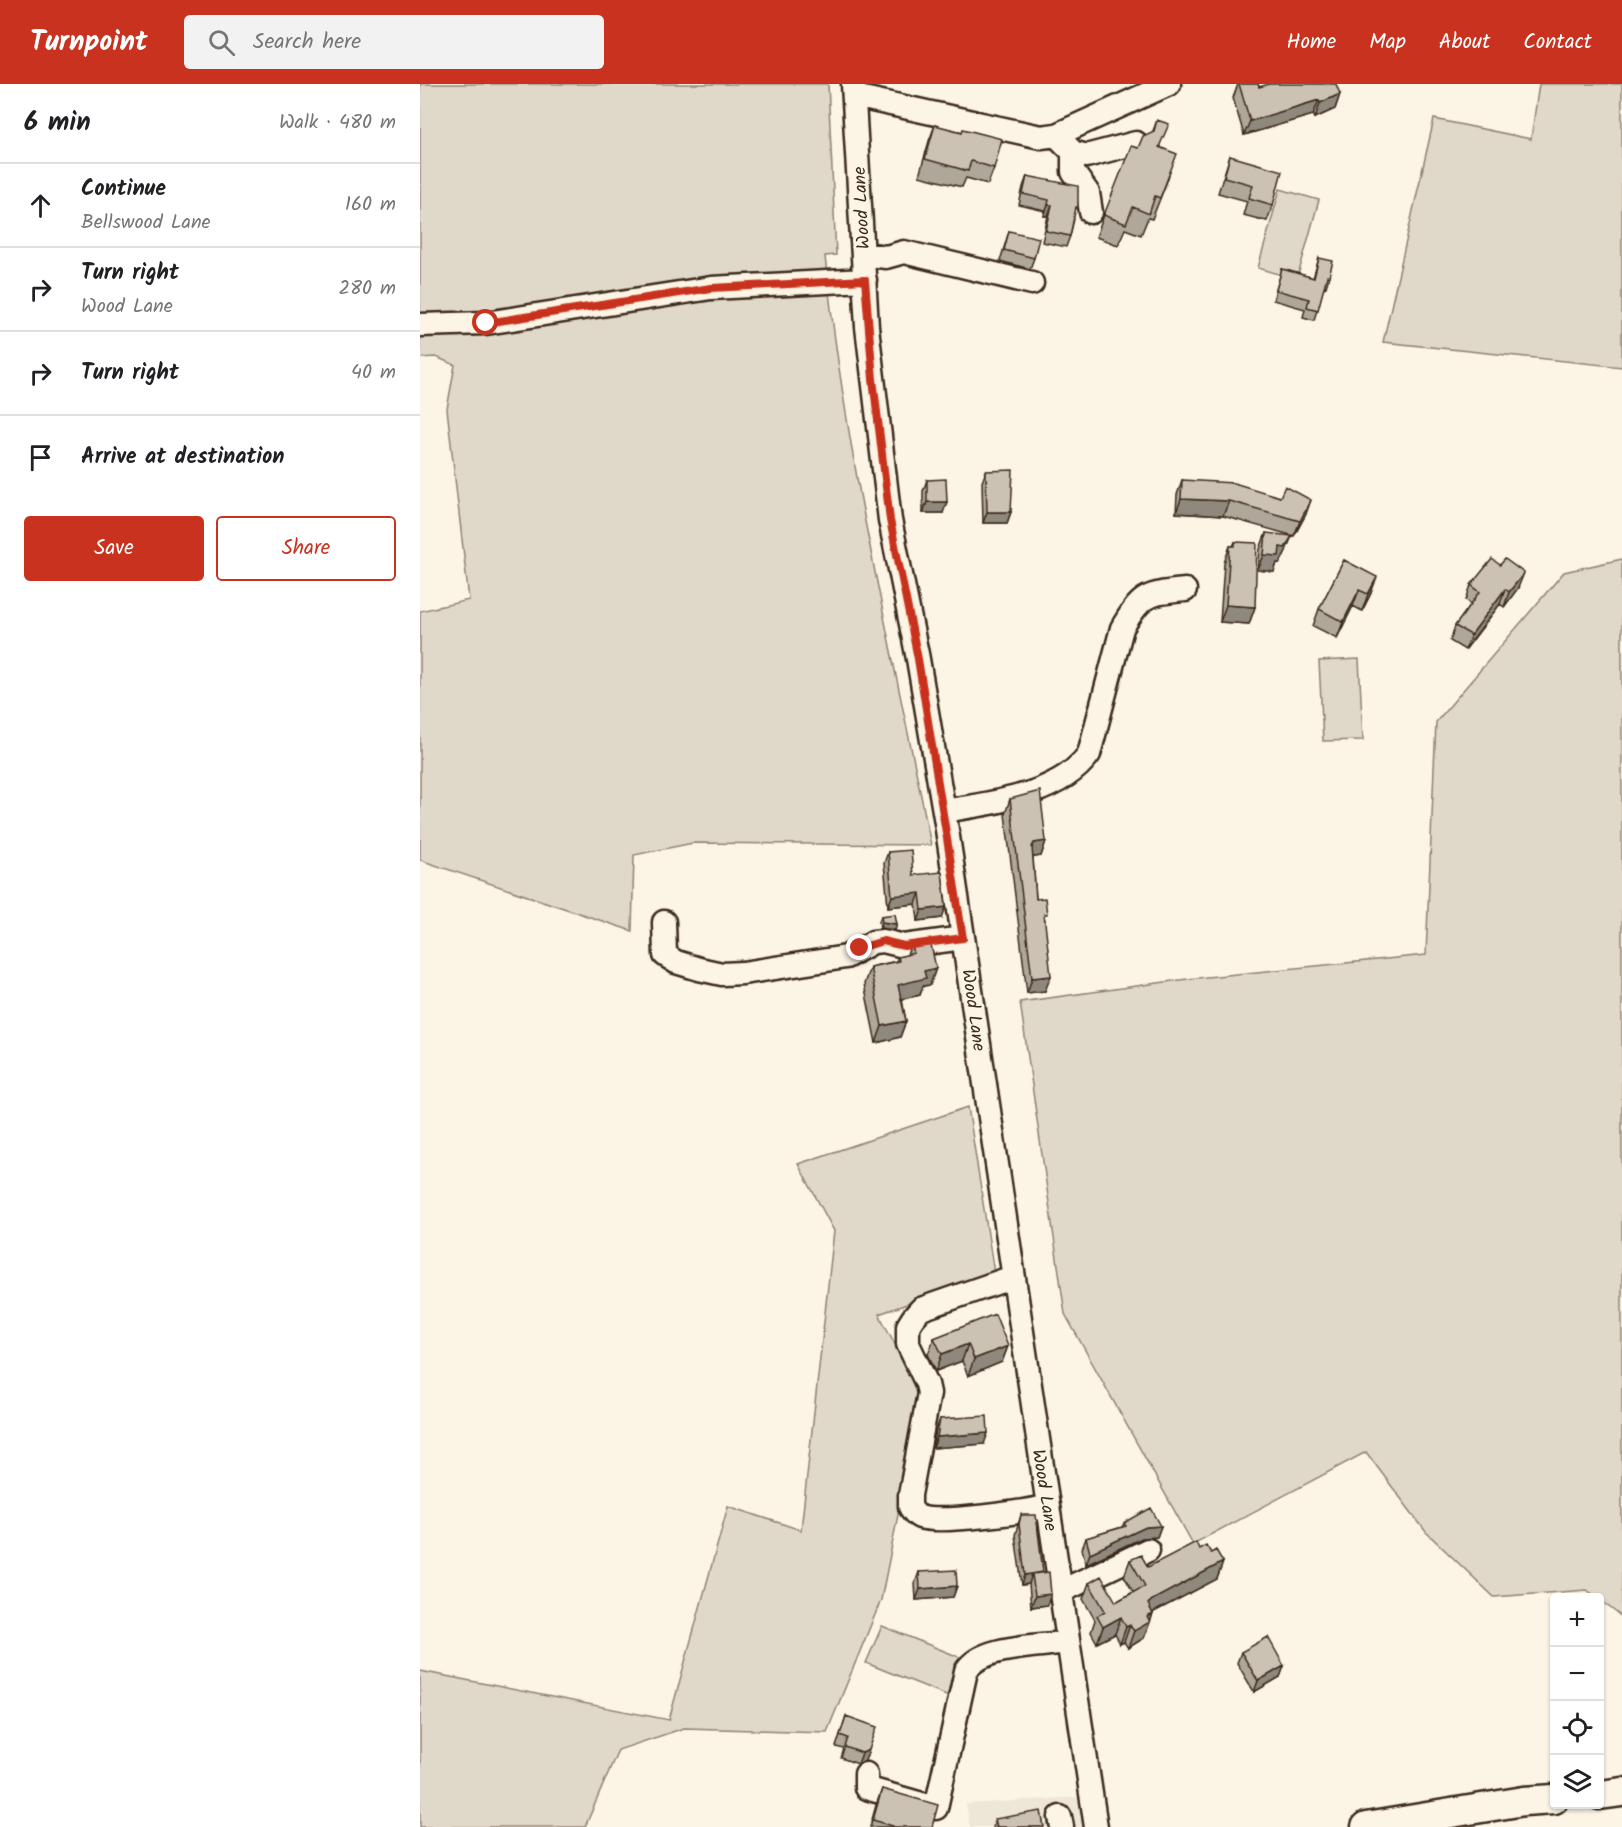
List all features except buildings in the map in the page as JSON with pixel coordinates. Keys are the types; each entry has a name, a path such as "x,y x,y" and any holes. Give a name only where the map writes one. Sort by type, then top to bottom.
{"main road":[{"path":"1604,1794 1622,1792"},
{"path":"1366,1827 1550,1799"}],"street":[{"path":"854,90 1041,137 1056,135 1169,84"},
{"name":"Wood Lane","path":"854,90 873,379 890,520 918,659 944,812 1096,1827"},
{"path":"1056,135 1073,152 1086,156 1136,143"},
{"path":"1073,152 1073,172 1088,193 1091,212"},
{"path":"864,254 886,257 904,252 1032,283"},
{"path":"420,325 486,323 711,288 865,280"},
{"path":"944,812 1034,791 1081,765 1089,754 1122,628 1130,614 1137,604 1152,593 1185,590"},
{"path":"664,922 665,956 676,962 722,974 846,957 873,942 883,941 904,946 963,938"},
{"path":"1013,1277 921,1309 908,1326 908,1344 929,1393 910,1496 910,1507 921,1517 936,1518 1013,1514 1047,1506"},
{"path":"1060,1592 1148,1550"},
{"path":"866,1774 866,1788 936,1808 966,1671 971,1661 994,1652 1068,1642"}],"shaded area":[{"path":"420,84 828,84 836,255 825,256 834,330 857,478 931,845 693,843 634,855 632,931 420,860 420,611 469,600 447,409 455,365 436,357 420,358"},
{"path":"1539,84 1622,84 1622,367 1383,342 1434,119 1531,139"},
{"path":"1280,189 1319,200 1297,279 1258,268"},
{"path":"1622,559 1622,1617 1604,1603 1604,1593 1591,1593 1587,1590 1494,1597 1426,1532 1366,1452 1193,1544 1065,1314 1020,1002 1187,979 1426,955 1436,722 1564,572"},
{"path":"1359,659 1363,740 1323,741 1319,661"},
{"path":"968,1107 994,1273 879,1314 922,1395 881,1600 827,1732 684,1728 618,1750 585,1827 420,1827 420,1671 669,1720 728,1506 801,1530 834,1231 798,1164"},
{"path":"882,1626 964,1659 949,1696 866,1663"},
{"path":"1080,1797 1084,1827 970,1827 966,1804"}],"route":[{"path":"486,323 711,288 865,280 867,327 890,520 918,659 963,938 904,946 883,941 873,942 860,948"}]}
